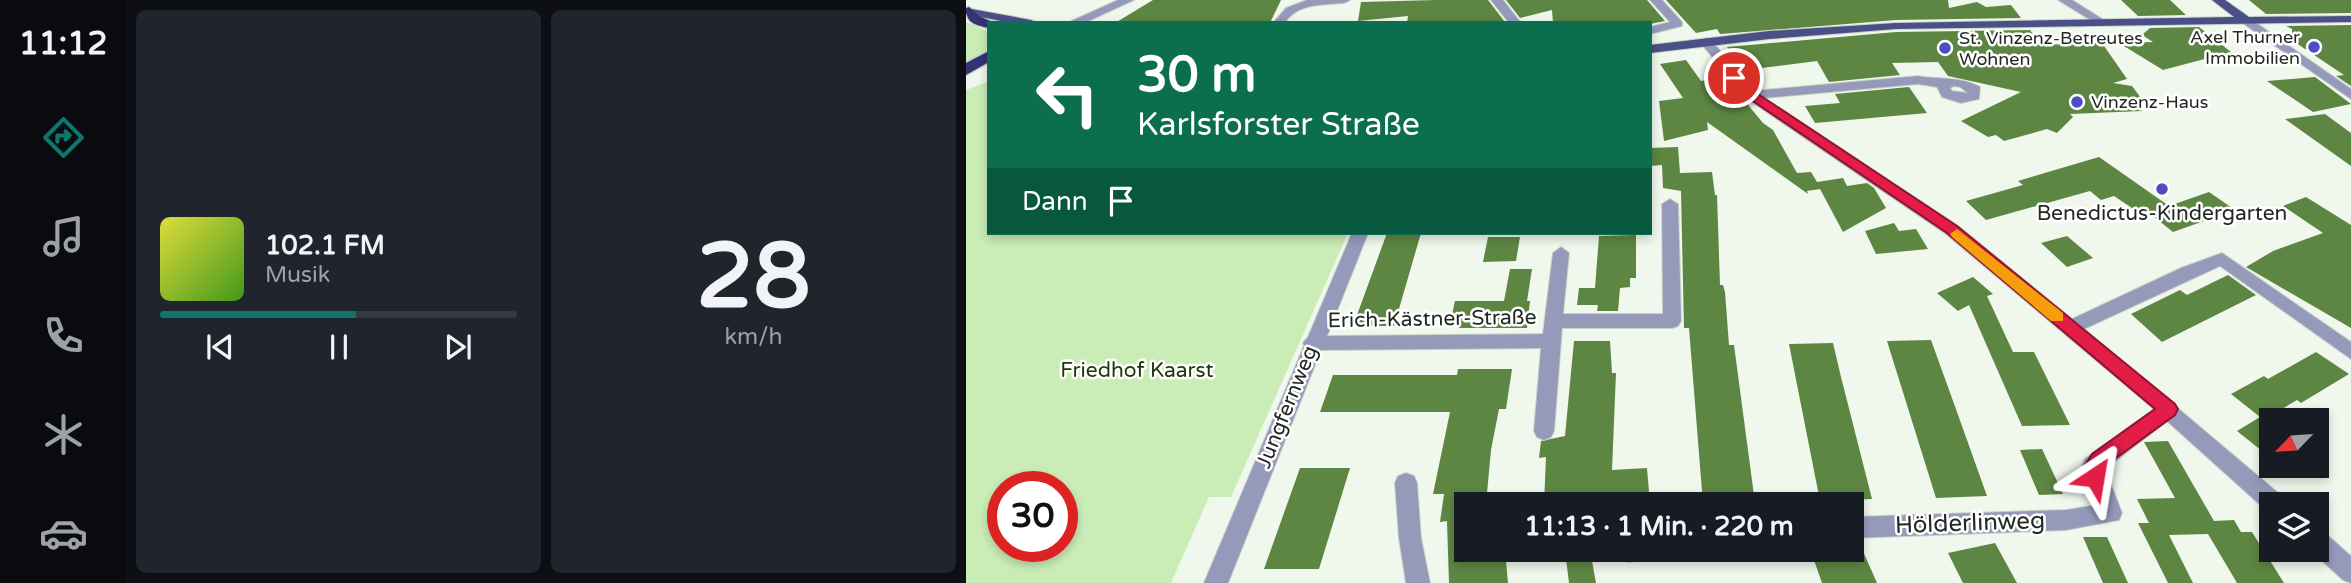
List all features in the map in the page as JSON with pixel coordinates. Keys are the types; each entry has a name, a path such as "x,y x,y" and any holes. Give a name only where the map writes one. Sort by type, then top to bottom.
{"highway":[{"path":"968,11 974,19 987,23"},
{"path":"966,71 987,56"},
{"path":"966,71 987,63"},
{"path":"966,82 987,75"}],"main road":[{"path":"2218,0 2248,22"},
{"path":"968,11 1020,21"},
{"path":"1652,49 1871,27 2351,19"}],"street":[{"path":"1078,21 1130,0"},
{"path":"1099,21 1130,0"},
{"path":"1280,21 1282,15 1296,4 1344,0"},
{"path":"1497,0 1513,21"},
{"path":"1656,0 1678,24 1657,30 1672,46"},
{"path":"2064,0 2101,22"},
{"path":"2248,22 2351,94"},
{"path":"1706,42 1751,95 1952,230 2168,409 2261,492"},
{"path":"1751,95 1918,80 1945,85"},
{"name":"Erich-Kästner-Straße","path":"1312,343 1553,331 1672,321 1670,204"},
{"name":"Jungfernweg","path":"1216,583 1312,343 1359,235"},
{"name":"Erich-Kästner-Straße","path":"1544,431 1561,253"},
{"path":"2070,328 2187,272 2222,259 2351,352"},
{"name":"Hölderlinweg","path":"1864,528 2066,520 2111,513 2093,467 2168,409"},
{"path":"1406,483 1410,538 1418,583"},
{"path":"2329,552 2351,572"}],"green space":[{"path":"966,22 987,31 987,45 986,51 966,66"},
{"name":"Friedhof Kaarst","path":"987,82 987,235 1347,235 1231,497 1209,497 1171,583 966,583 966,90"}],"building":[{"path":"1153,0 1281,0 1271,21 1118,21"},
{"path":"1488,0 1504,21 1407,21 1408,16 1358,21 1361,2"},
{"path":"1506,0 1647,0 1665,21 1652,24 1652,21 1553,21 1552,10 1520,18"},
{"path":"1666,0 1948,0 1949,8 1977,2 1986,7 2011,5 2021,18 1896,20 1720,34 1717,29 1696,33"},
{"path":"2121,0 2170,0 2186,15 2138,16"},
{"path":"2249,0 2351,0 2351,13 2266,14"},
{"path":"2351,25 2351,86 2336,76 2344,75 2284,35 2292,34 2292,29 2286,26"},
{"path":"2199,27 2231,52 2163,70 2119,43 2153,42 2142,35 2150,28"},
{"path":"2030,30 2041,45 2102,43 2127,79 2113,83 2132,86 2147,106 2138,107 2142,111 2070,114 2073,117 2057,133 2047,129 2004,141 1996,135 1988,137 1961,121 2021,92 1948,76 1938,62 1892,63 1900,75 1829,82 1817,61 1761,68 1748,80 1727,47 1896,32"},
{"path":"1686,60 1701,81 1724,76 1763,123 1773,130 1797,173 1811,172 1817,182 1843,178 1847,186 1867,183 1874,188 1886,208 1843,232 1820,189 1807,191 1808,194 1707,122 1708,130 1664,141 1659,101 1683,98 1660,64"},
{"path":"2315,77 2351,104 2313,112 2267,81"},
{"path":"1909,87 1927,113 1815,123 1805,106 1840,103 1835,94"},
{"path":"2325,114 2351,133 2351,166 2285,119"},
{"path":"1678,147 1680,173 1712,172 1717,195 1720,285 1723,285 1725,292 1729,345 1734,345 1754,492 1702,492 1689,328 1684,328 1681,191 1663,188 1662,165 1652,166 1652,148"},
{"path":"2099,157 2169,206 2209,192 2235,210 2173,232 2153,216 2147,218 2114,196 2101,200 2090,191 1986,220 1966,201 2023,185 2018,181"},
{"path":"2306,197 2351,225 2351,328 2246,267 2273,251 2323,233 2283,206"},
{"path":"1894,223 1899,231 1916,229 1928,249 1876,254 1865,231"},
{"path":"1386,235 1420,235 1394,326 1353,326"},
{"path":"1636,235 1636,278 1630,278 1630,287 1620,288 1618,311 1597,311 1598,305 1577,305 1579,288 1595,288 1599,236"},
{"path":"2067,236 2093,258 2067,267 2041,243"},
{"path":"1488,237 1520,237 1516,261 1483,262"},
{"path":"1510,269 1532,269 1527,301 1530,301 1527,328 1459,328 1461,320 1451,319 1455,301 1504,301"},
{"path":"2228,275 2256,295 2162,342 2131,314 2180,290 2187,295"},
{"path":"1973,277 1993,294 1987,296 2013,352 2034,352 2070,425 2022,426 1969,305 1958,311 1937,293"},
{"path":"1931,340 1987,496 1936,498 1887,341"},
{"path":"1574,341 1610,341 1612,373 1616,373 1612,470 1647,468 1649,492 1545,492 1546,457 1539,458 1541,441 1565,436"},
{"path":"1833,343 1872,499 1864,499 1864,492 1818,492 1789,344"},
{"path":"2316,352 2349,374 2301,403 2297,400 2284,408 2259,408 2259,416 2231,394 2264,376 2268,379"},
{"path":"1458,369 1512,369 1506,409 1499,409 1491,450 1487,492 1454,492 1454,562 1506,562 1508,583 1449,583 1447,521 1440,522 1444,494 1433,494 1450,412 1320,412 1333,375 1457,375"},
{"path":"2259,418 2259,449 2237,431"},
{"path":"2168,441 2214,521 2234,520 2241,532 2252,532 2259,543 2259,562 2271,562 2284,583 2237,583 2208,534 2169,535 2193,583 2168,583 2138,523 2149,523 2137,499 2175,498 2144,442"},
{"path":"2042,449 2063,494 2039,495 2020,450"},
{"path":"1300,468 1350,468 1319,569 1264,569"},
{"path":"2083,537 2107,537 2128,583 2103,583"},
{"path":"1995,543 2017,583 1963,583 1948,553"},
{"path":"1864,554 1877,583 1822,583 1815,562 1864,562"},
{"path":"1566,562 1592,562 1596,583 1569,583"}],"slow traffic":[{"path":"1957,234 2057,317"}],"place":[{"name":"Axel Thurner Immobilien","path":"2314,47"},
{"name":"St. Vinzenz-Betreutes Wohnen","path":"1945,48"},
{"name":"Vinzenz-Haus","path":"2077,102"},
{"name":"Benedictus-Kindergarten","path":"2162,189"}],"route":[{"path":"1734,78 1751,95 1952,230 2168,409 2098,460 2093,467 2095,477"}]}
